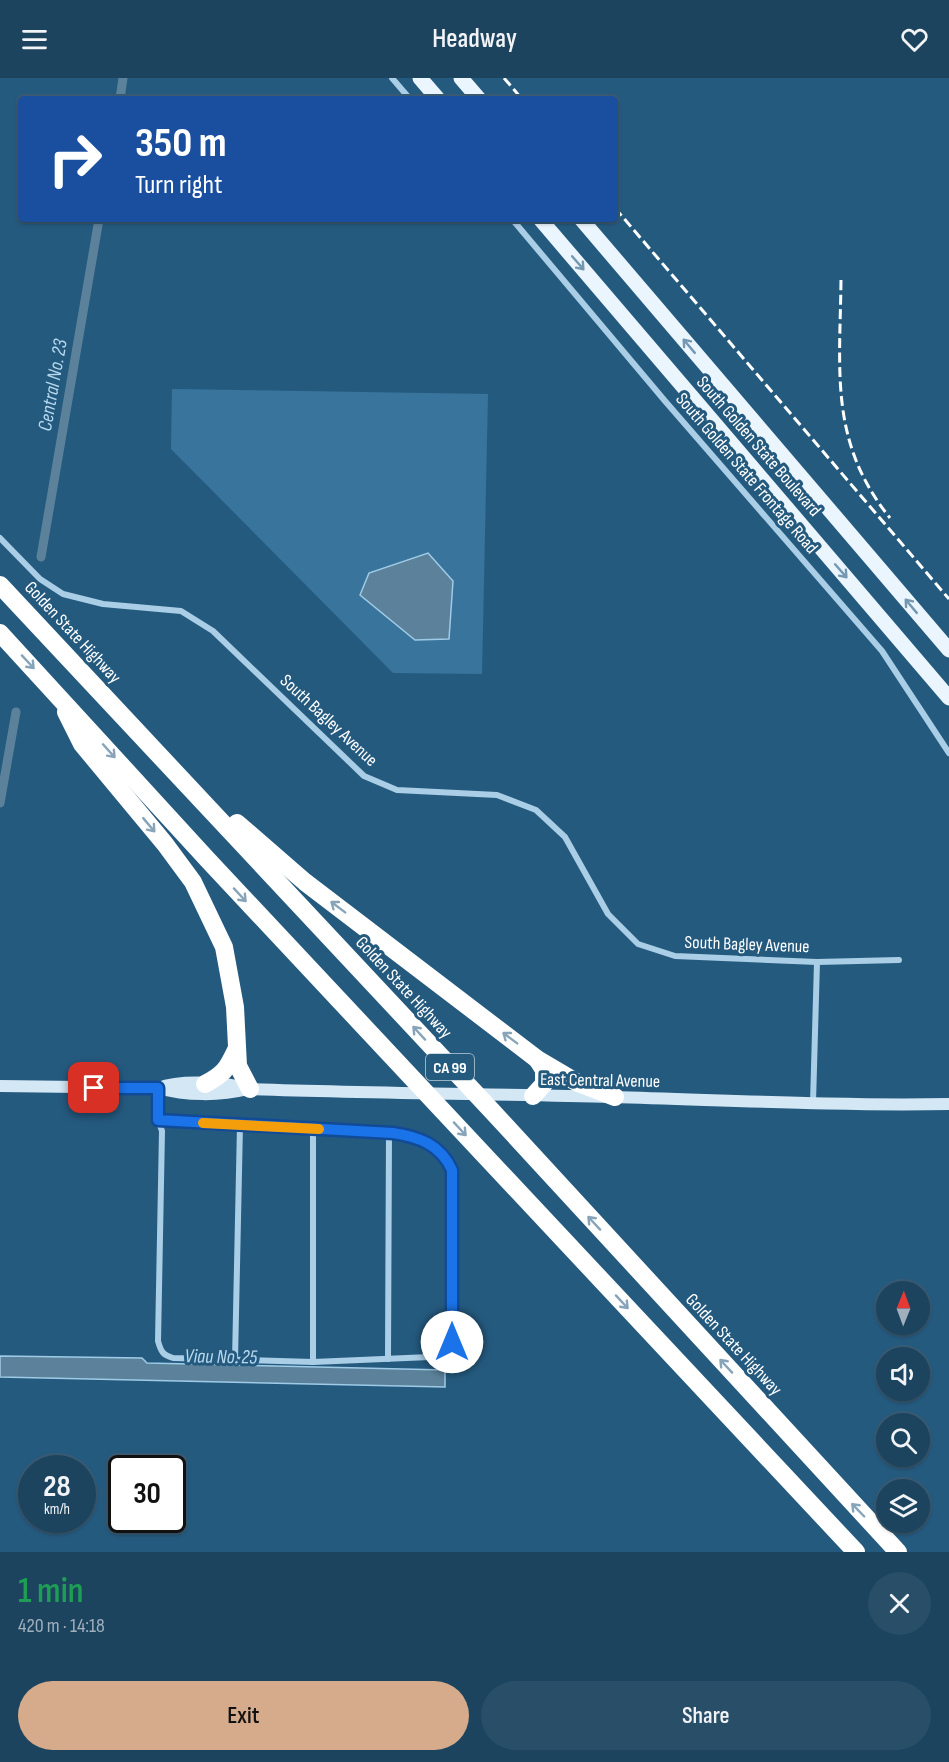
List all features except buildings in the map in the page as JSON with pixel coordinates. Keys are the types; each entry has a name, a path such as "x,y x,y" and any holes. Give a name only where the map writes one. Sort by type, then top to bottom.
{"highway":[{"name":"Golden State Highway","path":"0,585 898,1552"},
{"name":"CA 99","path":"0,633 207,859 856,1552"},
{"path":"56,692 82,744 165,844 193,882 224,947 235,1007 238,1066 250,1089"},
{"path":"164,760 304,882 537,1059 576,1082 615,1097"},
{"path":"205,1084 219,1077 227,1068 236,1050"},
{"path":"526,1096 544,1084 544,1070 537,1059"}],"main road":[{"path":"420,78 435,96"},
{"path":"461,78 476,96"},
{"name":"South Golden State Boulevard","path":"543,222 949,698"},
{"name":"South Golden State Boulevard","path":"584,222 949,650"},
{"name":"East Central Avenue","path":"158,1088 171,1083 232,1084 250,1089 394,1094 949,1104"},
{"name":"East Central Avenue","path":"0,1086 158,1088 171,1092 230,1094 250,1089"}],"street":[{"path":"392,78 407,96"},
{"name":"South Golden State Frontage Road","path":"515,222 665,401 882,651 949,753"},
{"name":"South Bagley Avenue","path":"0,538 40,579 63,594 103,603 182,611 213,631 364,776 397,790 498,795 536,810 565,837 608,914 638,944 675,956 817,962 899,960"},
{"path":"813,1103 817,962"},
{"path":"158,1088 158,1120 162,1131 158,1341 160,1351 164,1355 173,1358 313,1362 430,1357 450,1348 452,1342 452,1170 441,1152 427,1141 415,1136 389,1133 158,1120"},
{"path":"235,1360 240,1125"},
{"path":"313,1129 313,1362"},
{"path":"388,1359 389,1133"}],"shaded area":[{"path":"172,389 488,394 482,674 393,673 171,449"},
{"path":"428,553 453,581 449,639 415,640 360,595 369,573"},
{"path":"0,1356 142,1358 147,1363 445,1370 445,1387 0,1377"}],"waterway":[{"name":"Central No. 23","path":"120,96 123,78"},
{"name":"Central No. 23","path":"41,557 98,222"},
{"name":"Central No. 23","path":"0,803 16,712"}],"railway":[{"path":"504,78 519,96"},
{"path":"618,212 949,599"},
{"path":"841,280 840,375 847,433 856,462 870,490 890,518"}],"slow traffic":[{"path":"203,1123 319,1129"}],"route":[{"path":"94,1088 158,1088 158,1120 393,1133 415,1136 427,1141 441,1152 452,1170 452,1342"}],"water label":[{"name":"Viau No. 25","path":"221,1356"}]}
